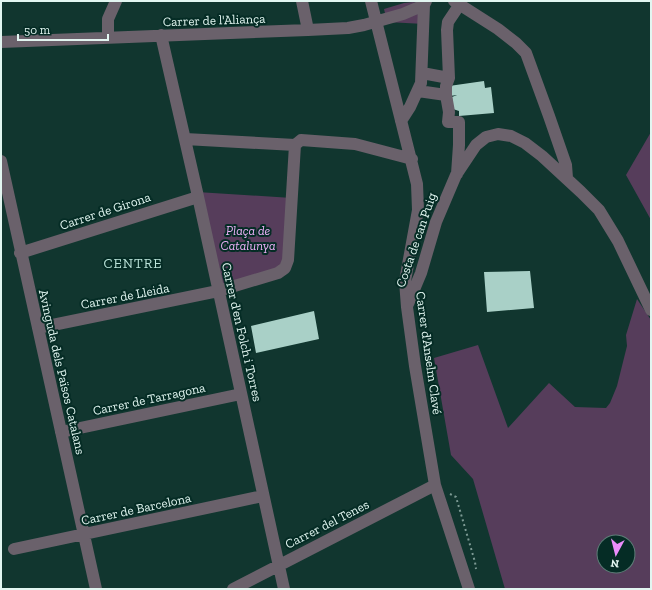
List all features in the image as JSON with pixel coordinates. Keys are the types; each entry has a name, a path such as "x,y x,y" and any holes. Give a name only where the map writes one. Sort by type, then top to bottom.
{"street":[{"path":"108,38 108,19 116,1"},
{"path":"302,1 308,30"},
{"name":"Carrer d'Anselm Clavé","path":"371,1 412,159 417,184 418,210 405,281 415,366 436,485 469,589"},
{"path":"402,121 421,83 425,3"},
{"name":"Carrer de l'Aliança","path":"1,42 348,28 402,14 425,3"},
{"path":"456,175 459,145 459,122 448,122 449,112 446,86 449,78 448,22 457,3 516,42 526,53 566,165 567,178"},
{"name":"Carrer d'en Folch i Torres","path":"161,36 284,589"},
{"path":"422,73 449,78"},
{"path":"418,91 446,95"},
{"name":"Costa de can Puig","path":"407,307 421,273 436,222 456,175 476,145 486,137 498,134 511,136 525,143 567,178 599,210 618,241 651,310"},
{"path":"185,139 295,145 301,140 356,144 412,159"},
{"path":"218,291 278,273 286,268 288,260 295,145"},
{"name":"Avinguda dels Països Catalans","path":"1,161 20,253 96,589"},
{"name":"Carrer de Girona","path":"20,253 198,197"},
{"name":"Carrer de Lleida","path":"38,328 218,291"},
{"name":"Carrer de Tarragona","path":"61,432 241,394"},
{"name":"Carrer del Tenes","path":"233,589 436,485"},
{"name":"Carrer de Barcelona","path":"14,549 263,496"}],"path":[{"path":"436,485 456,497 476,562 476,572"}],"green space":[{"path":"413,2 424,5 424,24 387,22 384,9"},
{"path":"651,132 651,220 626,175"},
{"name":"Plaça de Catalunya","path":"197,192 292,198 285,268 218,291"},
{"path":"637,299 651,320 651,589 505,589 473,479 451,455 434,358 478,345 508,428 549,383 575,407 606,408 610,403 617,386 627,346 626,335"}],"building":[{"path":"484,81 485,88 491,87 494,113 459,116 459,111 453,109 452,97 457,95 450,96 449,86"},
{"path":"530,271 534,308 487,312 484,272"},
{"path":"314,311 319,339 256,353 251,326"}],"district":[{"name":"CENTRE","path":"133,263"}]}
